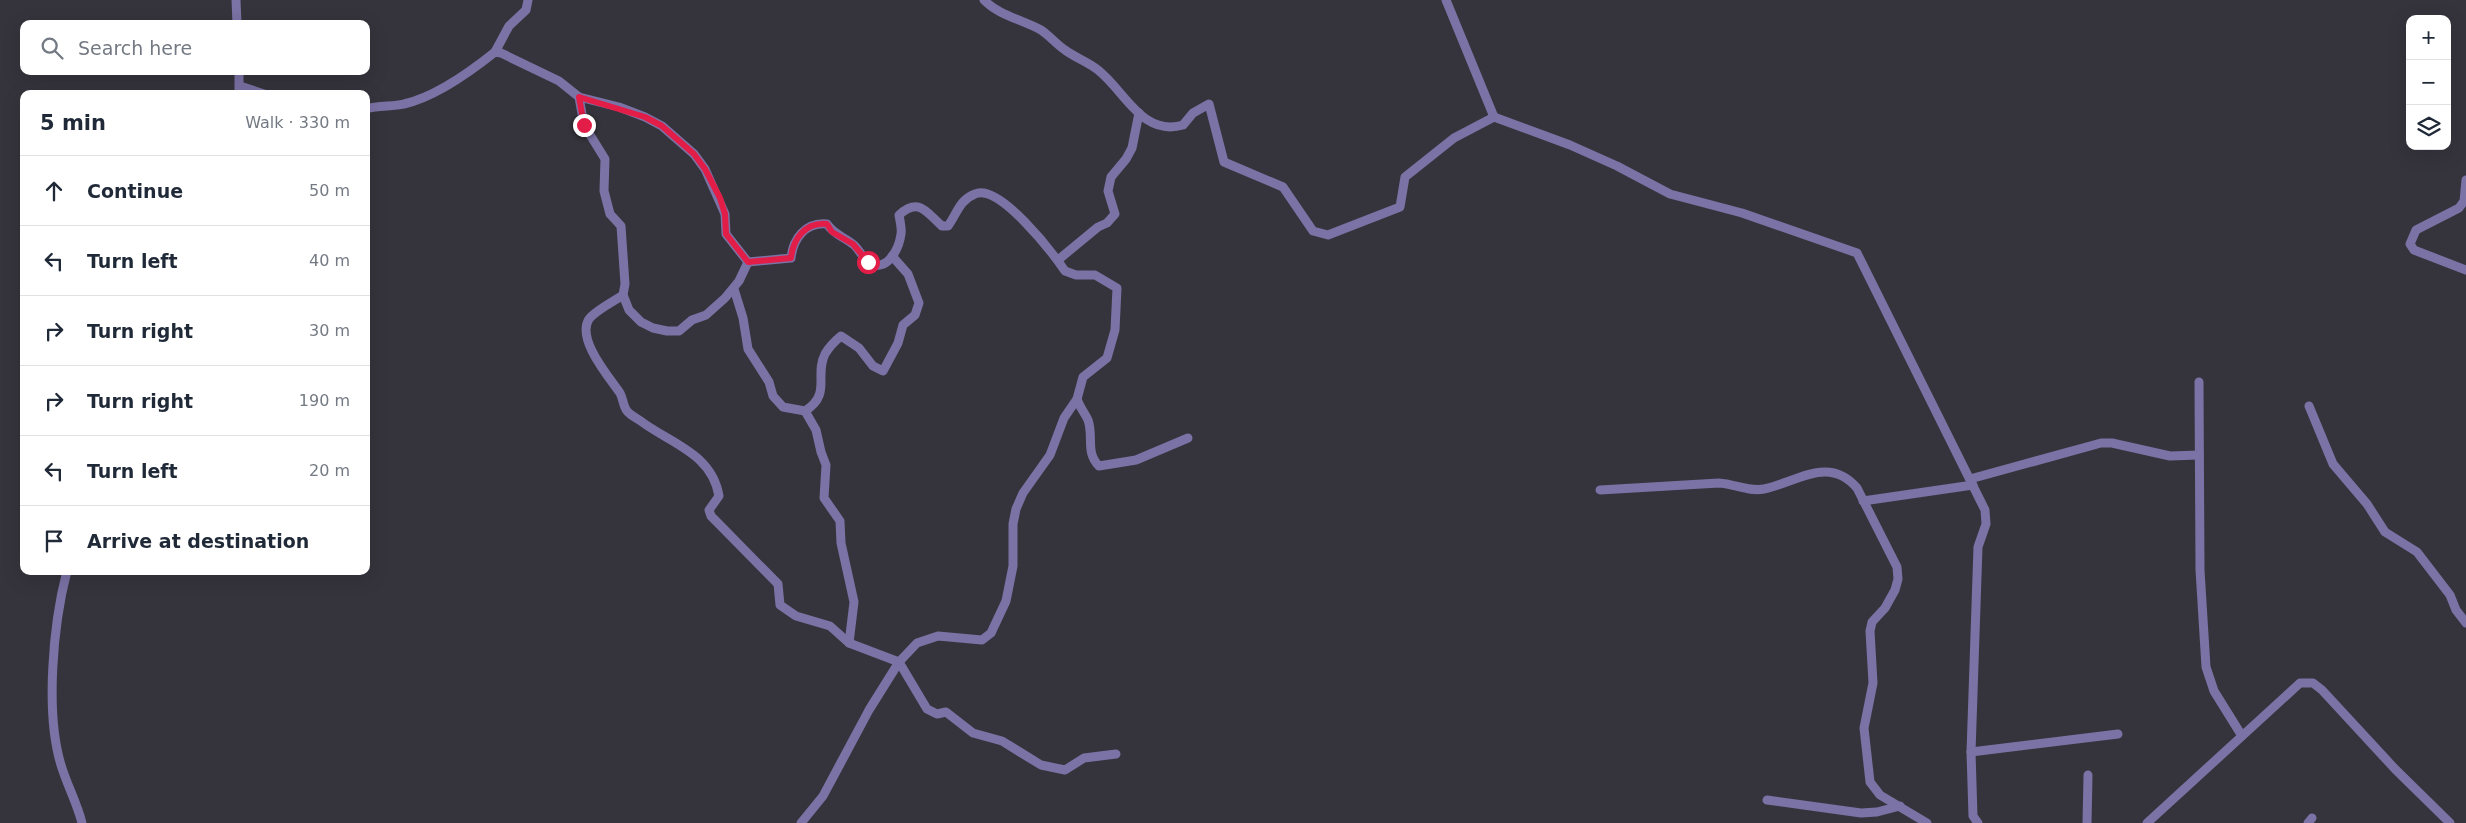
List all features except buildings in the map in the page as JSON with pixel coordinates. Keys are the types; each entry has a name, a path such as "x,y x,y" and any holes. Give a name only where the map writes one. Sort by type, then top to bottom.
{"street":[{"path":"236,0 237,20"},
{"path":"370,108 405,104 438,90 472,70 495,52 509,26 526,10 528,0"},
{"path":"984,0 992,8 1043,31 1065,50 1090,63 1103,74 1148,122 1157,126 1175,128 1183,125 1193,113 1209,104 1224,162 1284,188 1313,231 1328,235 1400,207 1405,177 1454,138 1494,117"},
{"path":"1446,0 1494,117 1570,145 1618,166 1670,194 1742,213 1857,253 1985,510 1986,524 1978,547 1971,752 1974,816 1978,823"},
{"path":"495,52 523,62 559,80 579,97 645,117 662,126 694,154 705,169 720,198 725,214 726,234 748,262"},
{"path":"239,75 239,90"},
{"path":"579,97 584,125 605,159 604,191 610,214 621,226 625,284 623,295 630,310 641,322 667,332 679,331 692,320 706,315 734,289 748,262"},
{"path":"1058,260 1098,227 1107,223 1115,214 1108,191 1111,177 1126,159 1132,148 1139,113"},
{"path":"2466,180 2463,209 2416,230 2410,244 2414,250 2466,270"},
{"path":"748,262 791,258 792,246 799,234 817,223 827,224 832,232 853,244 868,262 879,265 888,262 892,256 901,234 900,215 908,207 922,207 942,226 948,226 954,218 958,207 976,193 982,193 994,195 1008,206 1058,260 1065,271 1076,275 1095,275 1117,288 1115,330 1107,358 1083,377 1077,399 1064,418 1050,455 1023,493 1016,509 1013,524 1013,566 1006,601 991,633 982,640 938,636 917,643 899,662 869,710 823,796 801,823"},
{"path":"734,289 743,318 745,340 748,349 769,382 773,396 783,408 804,411 815,404 819,398 824,355 841,336 859,348 873,366 883,371 898,343 903,325 915,315 919,303 913,285 908,274 892,256"},
{"path":"623,295 590,318 585,329 589,344 605,374 621,395 626,411 650,428 684,447 701,460 711,473 717,484 719,496 709,510 711,516 778,584 780,605 796,616 830,626 849,643 899,662 927,709 937,714 946,712 973,733 1002,741 1040,765 1065,770 1084,758 1116,754"},
{"path":"2199,382 2200,570 2206,667 2214,692 2242,736"},
{"path":"1077,399 1080,410 1088,420 1091,454 1100,466 1136,460 1188,438"},
{"path":"2309,406 2333,464 2367,504 2385,532 2393,539 2417,552 2450,595 2456,610 2466,623"},
{"path":"804,411 816,430 820,452 826,465 824,498 840,521 841,544 854,602 849,643"},
{"path":"1863,501 1971,482 2102,443 2112,443 2170,456 2199,455"},
{"path":"1600,490 1719,484 1733,484 1750,490 1764,489 1820,471 1832,472 1850,480 1897,567 1898,579 1895,590 1885,608 1872,622 1870,631 1873,683 1864,728 1870,782 1880,795 1927,823"},
{"path":"66,575 56,640 53,710 61,764 82,823"},
{"path":"2147,823 2300,682 2313,682 2450,823"},
{"path":"1971,752 2118,734"},
{"path":"2087,823 2088,775"},
{"path":"1767,800 1861,813 1878,812 1900,806"}],"route":[{"path":"584,125 579,97 645,117 662,126 694,154 705,169 720,198 725,214 726,234 748,262 791,258 792,246 799,234 817,223 827,224 832,232 853,244 868,262"}]}
